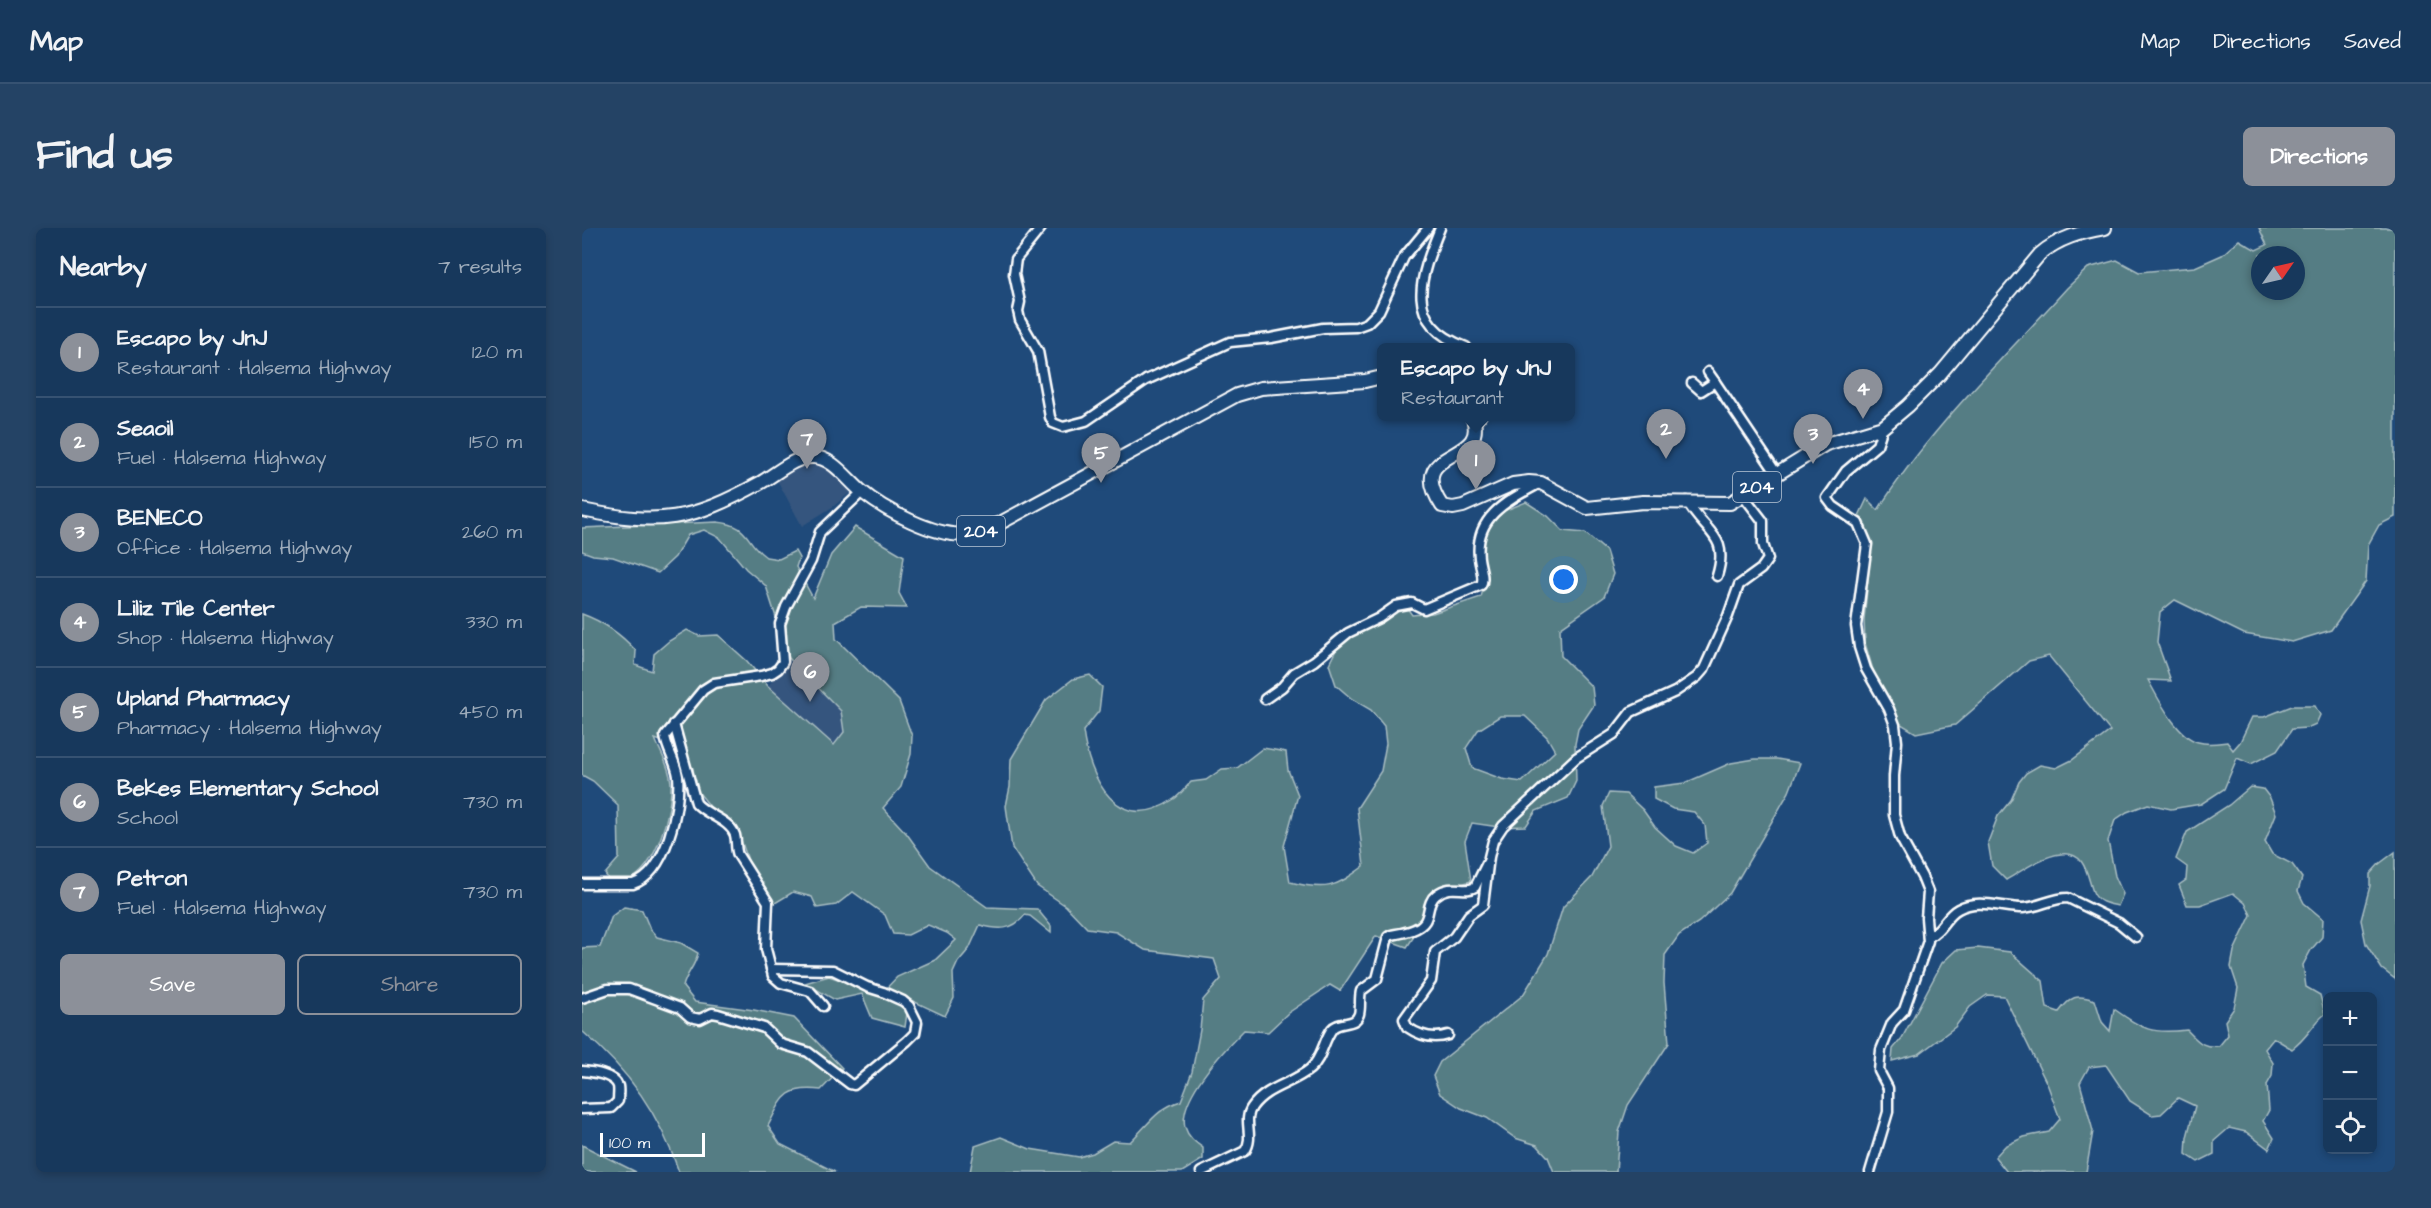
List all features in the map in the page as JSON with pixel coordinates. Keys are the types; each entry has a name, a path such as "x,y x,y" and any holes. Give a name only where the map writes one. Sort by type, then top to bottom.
{"highway":[{"name":"204","path":"1541,483 1587,508 1643,502 1730,503 1826,444 1883,427 1940,374 2040,254 2059,241 2105,228"},
{"name":"204","path":"582,510 627,518 655,520 690,515 731,499 790,464 811,456 822,458 830,463 862,492 898,514 942,532 966,535 1002,522 1237,395 1261,388 1365,381 1377,378"},
{"path":"1476,421 1473,441 1438,463 1431,480 1434,494 1442,506 1453,508 1463,506 1513,484 1541,483"}],"street":[{"path":"1041,228 1016,259 1014,274 1020,302 1018,311 1020,320 1038,351 1050,417 1053,423 1063,427 1086,421 1146,380 1197,358 1219,345 1323,328 1356,327 1367,323 1379,311 1404,257 1428,228"},
{"path":"1440,228 1424,275 1420,295 1422,309 1430,324 1441,335 1456,343"},
{"path":"1708,372 1776,474"},
{"path":"1692,383 1701,391 1715,382"},
{"path":"1870,1172 1888,1112 1888,1088 1879,1071 1881,1050 1892,1023 1904,1010 1928,937 1927,887 1900,837 1894,815 1897,742 1895,725 1889,709 1866,669 1859,647 1856,626 1867,544 1858,523 1833,506 1827,498 1846,471 1877,445 1883,427"},
{"path":"1265,699 1282,687 1294,673 1314,661 1348,633 1379,618 1396,606 1412,603 1424,609 1481,585 1484,580 1479,542 1486,522 1500,507 1541,483"},
{"path":"582,884 639,882 651,870 664,849 675,821 677,769 665,736 703,690 714,683 761,676 778,669 783,662 780,624 789,602 808,570 820,532 862,492"},
{"path":"1448,1035 1434,1038 1414,1032 1407,1028 1404,1019 1431,981 1435,952 1454,937 1469,915 1483,905 1493,841 1503,826 1576,758 1614,734 1637,708 1674,692 1697,677 1704,669 1739,585 1761,569 1767,559 1763,544 1763,521 1743,495"},
{"path":"1687,501 1721,547 1722,561 1717,576"},
{"path":"674,724 696,803 735,834 735,848 738,855 768,902 766,949 776,980 810,991 823,1006"},
{"path":"1201,1172 1245,1151 1251,1138 1248,1121 1252,1106 1274,1088 1310,1069 1320,1055 1332,1029 1338,1024 1353,1021 1359,1016 1361,991 1377,979 1388,938 1423,924 1431,900 1436,895 1453,888 1468,890 1475,887 1489,857"},
{"path":"1928,937 1937,933 1948,916 1968,905 1984,904 2025,908 2068,898 2119,923 2136,937"},
{"path":"582,998 608,989 629,989 680,1008 690,1017 700,1019 712,1013 764,1028 781,1044 808,1053 850,1084 854,1084 871,1073 915,1033 917,1022 909,1006 843,973 833,970 771,969"},
{"path":"582,1071 605,1076 616,1082 618,1086 618,1101 611,1108 582,1109"}],"shaded area":[{"path":"805,460 821,461 853,490 834,506 802,526 776,478"},
{"path":"789,658 841,711 844,732 834,745 768,686"}],"green space":[{"path":"2259,228 2395,228 2395,517 2379,525 2368,545 2366,581 2331,630 2292,642 2244,634 2175,600 2160,612 2157,642 2171,681 2148,680 2169,716 2190,739 2213,744 2227,742 2233,750 2240,742 2252,717 2264,717 2292,706 2315,706 2320,715 2316,724 2307,728 2292,729 2277,751 2251,764 2237,758 2224,789 2201,804 2171,809 2148,804 2127,812 2115,820 2108,841 2115,876 2123,894 2118,906 2104,903 2096,897 2085,868 2077,857 2070,854 2054,855 2006,880 1992,866 1988,842 1998,816 2011,800 2019,782 2026,773 2040,765 2056,768 2072,760 2110,731 2049,656 2029,661 1955,725 1916,733 1896,721 1878,687 1865,643 1864,620 1871,548 1858,518 1867,499 1878,510 1920,451 1944,423 1992,368 2088,268 2117,260 2139,272 2195,267 2222,255 2239,240 2251,247 2251,300 2305,300 2305,246 2265,246 2267,245"},
{"path":"1526,502 1548,516 1563,531 1585,533 1606,551 1613,574 1604,597 1560,628 1561,656 1592,687 1594,705 1578,729 1575,744 1576,781 1568,798 1536,811 1526,826 1499,827 1472,823 1465,841 1471,881 1445,889 1407,947 1376,936 1340,991 1330,985 1288,1013 1268,1032 1244,1030 1205,1075 1189,1102 1185,1115 1185,1127 1190,1136 1203,1148 1203,1159 1182,1172 970,1172 975,1146 1001,1137 1030,1149 1079,1157 1093,1153 1113,1141 1130,1142 1165,1108 1181,1101 1192,1072 1203,1000 1221,979 1214,959 1145,950 1116,932 1087,928 1066,906 1037,886 1012,848 1006,806 1010,787 1011,759 1046,700 1073,679 1090,675 1102,687 1099,711 1083,731 1086,749 1100,784 1110,797 1122,807 1137,811 1154,809 1174,799 1191,782 1206,780 1222,769 1237,768 1263,748 1286,752 1288,770 1298,795 1284,846 1290,882 1330,886 1364,866 1357,808 1381,771 1386,744 1384,726 1371,710 1352,699 1336,685 1329,664 1339,644 1352,633 1377,623 1388,605 1405,605 1412,615 1433,613 1481,597 1485,583 1482,542 1496,514","holes":["1500,716 1525,716 1547,737 1555,751 1522,782 1502,779 1472,768 1466,748 1478,730"]},
{"path":"717,522 742,530 766,557 779,559 795,551 799,558 796,567 813,598 831,555 855,527 904,556 899,593 907,608 861,607 835,622 836,639 899,701 912,736 911,754 901,787 883,808 907,834 930,866 987,907 1037,909 1051,926 1051,933 1030,916 1025,915 1010,927 993,928 980,925 969,949 958,962 953,973 954,998 945,1016 909,999 905,1027 872,1018 862,994 835,1000 805,983 829,976 879,996 897,977 935,960 956,940 947,933 928,925 908,935 893,934 885,915 853,892 836,905 817,908 812,897 793,892 775,903 764,892 750,866 740,837 716,814 696,789 693,768 673,745 655,739 667,766 671,795 666,823 655,851 648,864 629,880 610,881 605,874 619,858 618,805 593,781 582,775 582,614 618,634 636,651 635,665 652,671 654,654 687,630 699,636 718,635 747,661 768,686 834,745 844,732 841,711 789,658 766,586 746,569 720,538 704,530 688,535 675,557 658,573 613,557 593,555 582,551 582,528"},
{"path":"1755,759 1777,759 1800,763 1789,792 1730,893 1699,922 1679,935 1665,955 1664,983 1669,1043 1628,1105 1619,1132 1616,1172 1554,1172 1548,1157 1537,1145 1515,1138 1487,1118 1461,1108 1440,1094 1433,1076 1440,1062 1523,995 1548,954 1563,907 1592,877 1608,846 1603,806 1609,793 1626,794 1643,810 1655,827 1676,846 1693,853 1707,843 1705,825 1694,812 1673,809 1654,799 1654,787 1685,783 1731,763"},
{"path":"2250,787 2263,789 2270,798 2276,814 2265,842 2272,854 2292,864 2302,878 2298,891 2304,903 2323,919 2322,937 2311,950 2303,965 2306,987 2320,995 2323,1016 2292,1049 2274,1038 2265,1049 2273,1063 2272,1076 2267,1085 2269,1110 2263,1121 2274,1138 2269,1149 2246,1132 2229,1128 2214,1141 2214,1154 2198,1162 2186,1154 2187,1137 2195,1106 2178,1098 2161,1114 2152,1115 2130,1101 2106,1065 2089,1067 2080,1083 2093,1131 2086,1172 2007,1172 1995,1157 2005,1146 2024,1137 2049,1132 2060,1119 2048,1086 2004,996 1987,995 1970,1007 1955,1027 1919,1054 1892,1061 1893,1049 1902,1038 1942,963 1956,950 1978,948 2010,952 2043,981 2047,1008 2059,1012 2074,998 2088,998 2095,1000 2102,1022 2110,1031 2114,1009 2148,1029 2187,1030 2204,1045 2219,1046 2228,1035 2225,1021 2234,1008 2238,988 2231,967 2234,951 2251,915 2245,903 2233,893 2200,905 2187,905 2179,885 2186,880 2187,867 2176,859 2187,832 2229,805"},
{"path":"2395,852 2395,979 2382,969 2366,944 2361,920 2370,886 2370,874"},
{"path":"624,907 642,910 650,929 657,937 681,943 698,953 683,987 695,1002 794,1018 842,1068 821,1090 809,1089 792,1092 782,1101 768,1126 780,1144 835,1172 679,1172 662,1131 641,1094 614,1062 582,1031 582,948 600,947 612,916"},
{"path":"582,1145 636,1172 582,1172"}],"place":[{"name":"Liliz Tile Center","path":"1863,419"},
{"name":"Seaoil","path":"1666,459"},
{"name":"BENECO","path":"1813,464"},
{"name":"Petron","path":"807,469"},
{"name":"Upland Pharmacy","path":"1101,483"},
{"name":"Escapo by JnJ","path":"1476,490"},
{"name":"Bekes Elementary School","path":"810,702"}]}
